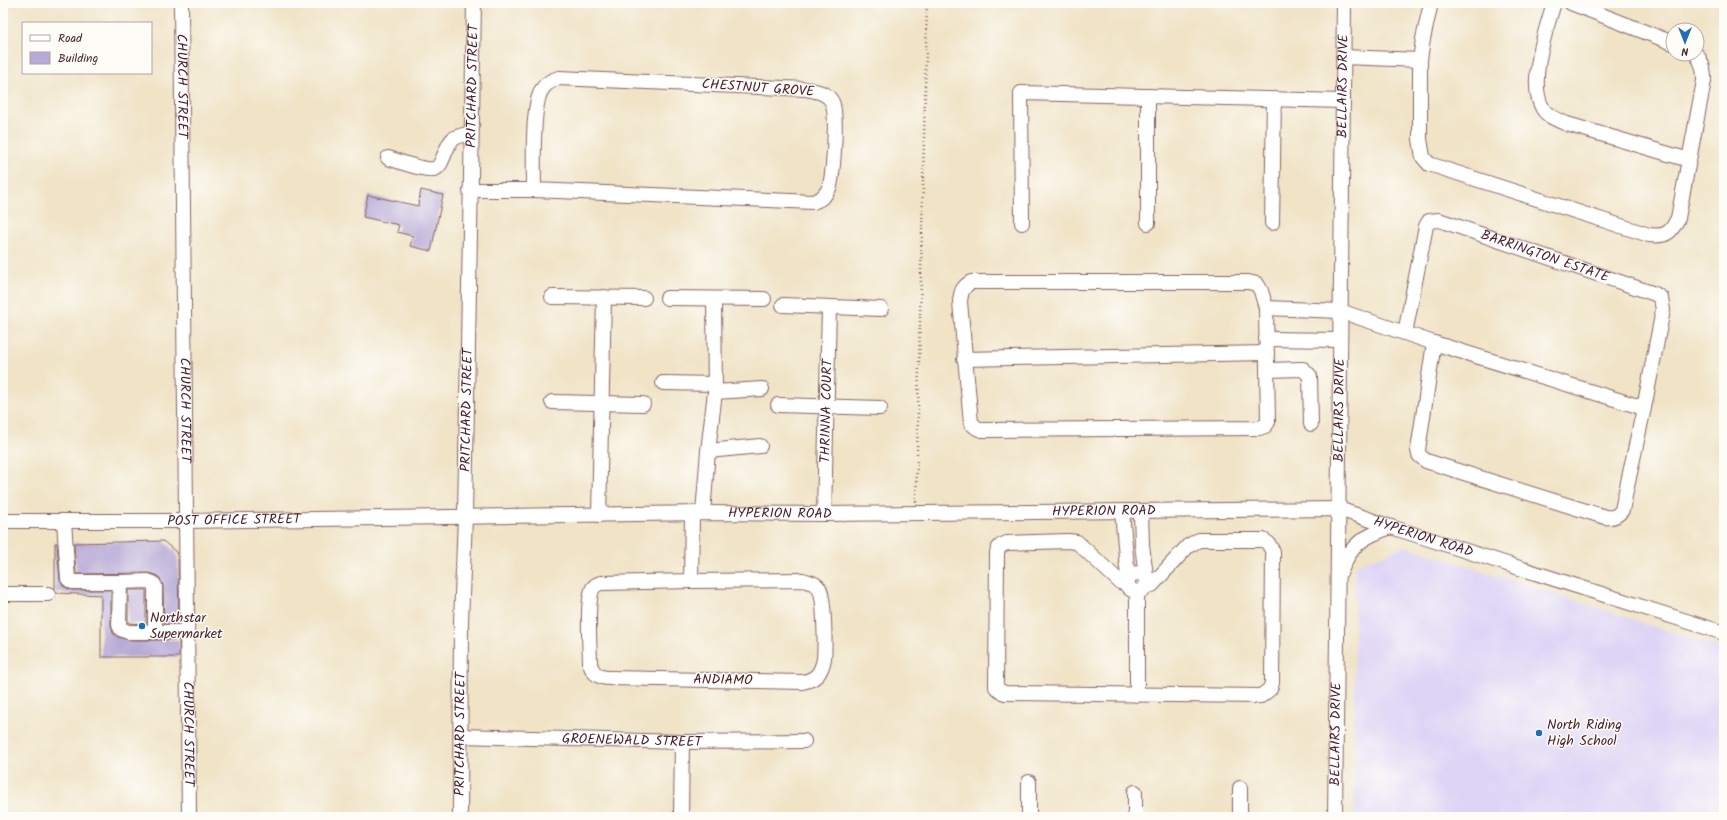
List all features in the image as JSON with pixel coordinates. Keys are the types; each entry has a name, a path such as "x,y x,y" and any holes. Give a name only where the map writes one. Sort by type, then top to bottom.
{"street":[{"name":"CHURCH STREET","path":"181,3 189,817"},
{"name":"PRITCHARD STREET","path":"460,817 461,622 474,3"},
{"name":"BELLAIRS DRIVE","path":"1335,817 1339,578 1339,340 1344,3"},
{"path":"1431,3 1422,39 1420,60 1421,148 1423,157 1429,164 1649,235 1659,236 1667,233 1674,227 1678,218 1704,81 1703,66 1701,62"},
{"path":"1554,3 1544,35 1538,74 1537,92 1544,110 1551,117 1567,124 1689,160"},
{"path":"1571,3 1665,40"},
{"path":"1343,57 1420,60"},
{"name":"CHESTNUT GROVE","path":"470,190 534,190 813,202 821,199 827,194 831,182 834,121 832,103 827,96 819,91 805,89 559,78 551,81 543,88 537,104 534,190"},
{"path":"1022,223 1021,93 1342,101"},
{"path":"1148,96 1148,223"},
{"path":"1272,223 1274,99"},
{"path":"388,158 428,169 435,169 439,166 445,151 452,140 461,135 471,134"},
{"name":"BARRINGTON ESTATE","path":"1399,331 1426,226 1429,221 1439,220 1655,294 1661,298 1663,310 1644,408 1622,510 1618,515 1612,518 1605,517 1426,461 1422,458 1418,450 1434,343"},
{"path":"972,282 1248,282 1257,284 1261,291 1266,308 1268,422 1265,426 1251,428 982,430 970,423 964,359 961,292 965,286 972,282"},
{"path":"552,297 644,298"},
{"path":"599,515 604,297"},
{"path":"667,298 714,300 764,299"},
{"path":"691,581 698,514 708,451 715,388 714,300"},
{"path":"783,305 881,309"},
{"name":"THRINNA COURT","path":"824,514 828,308"},
{"path":"1266,308 1340,311 1434,343 1644,408"},
{"path":"964,359 1266,346 1339,340"},
{"path":"1267,370 1303,369 1307,372 1310,376 1311,424"},
{"path":"663,383 715,388 762,389"},
{"path":"552,402 643,404"},
{"path":"778,405 880,408"},
{"path":"708,451 760,446"},
{"name":"HYPERION ROAD","path":"464,517 1339,509 1724,633"},
{"path":"1137,695 1137,583 1141,511"},
{"path":"1122,512 1124,548 1137,583"},
{"name":"POST OFFICE STREET","path":"3,521 185,521 464,517"},
{"path":"64,521 66,574 68,579 72,582 153,582 155,586 154,632"},
{"path":"1339,578 1346,558 1355,545 1374,533 1391,527"},
{"path":"1068,540 1077,542 1120,582 1152,585 1188,546 1199,540 1263,540 1268,543 1273,552 1272,683 1270,689 1261,696 1137,695 1005,692 1000,691 996,687 996,553 998,548 1007,543 1014,542 1068,540"},
{"name":"ANDIAMO","path":"803,580 812,582 818,587 822,594 823,604 824,659 818,675 809,681 802,682 602,678 592,671 590,664 590,600 593,588 596,584 691,581 803,580"},
{"path":"120,582 119,624 122,629 128,632 186,632"},
{"path":"3,594 48,594"},
{"name":"GROENEWALD STREET","path":"461,736 682,742 804,741"},
{"path":"681,817 682,742"},
{"path":"1029,782 1029,817"},
{"path":"1240,788 1240,817"},
{"path":"1135,792 1136,817"}],"path":[{"path":"916,512 927,3"}],"shaded area":[{"name":"North Riding High School","path":"1405,546 1724,649 1724,817 1354,817 1355,566"}],"building":[{"path":"421,190 443,195 431,251 410,246 413,236 397,232 399,225 363,217 368,195 418,206"},
{"path":"163,541 176,552 178,560 179,624 164,624 163,586 160,578 156,575 148,573 76,574 74,543"},
{"path":"55,543 57,543 60,580 63,586 72,590 111,590 111,625 113,633 117,637 128,640 179,640 179,657 101,657 101,595 56,593"},
{"path":"128,590 146,590 146,624 128,623"}],"place":[{"name":"Northstar Supermarket","path":"142,626"},
{"name":"North Riding High School","path":"1539,733"}]}
